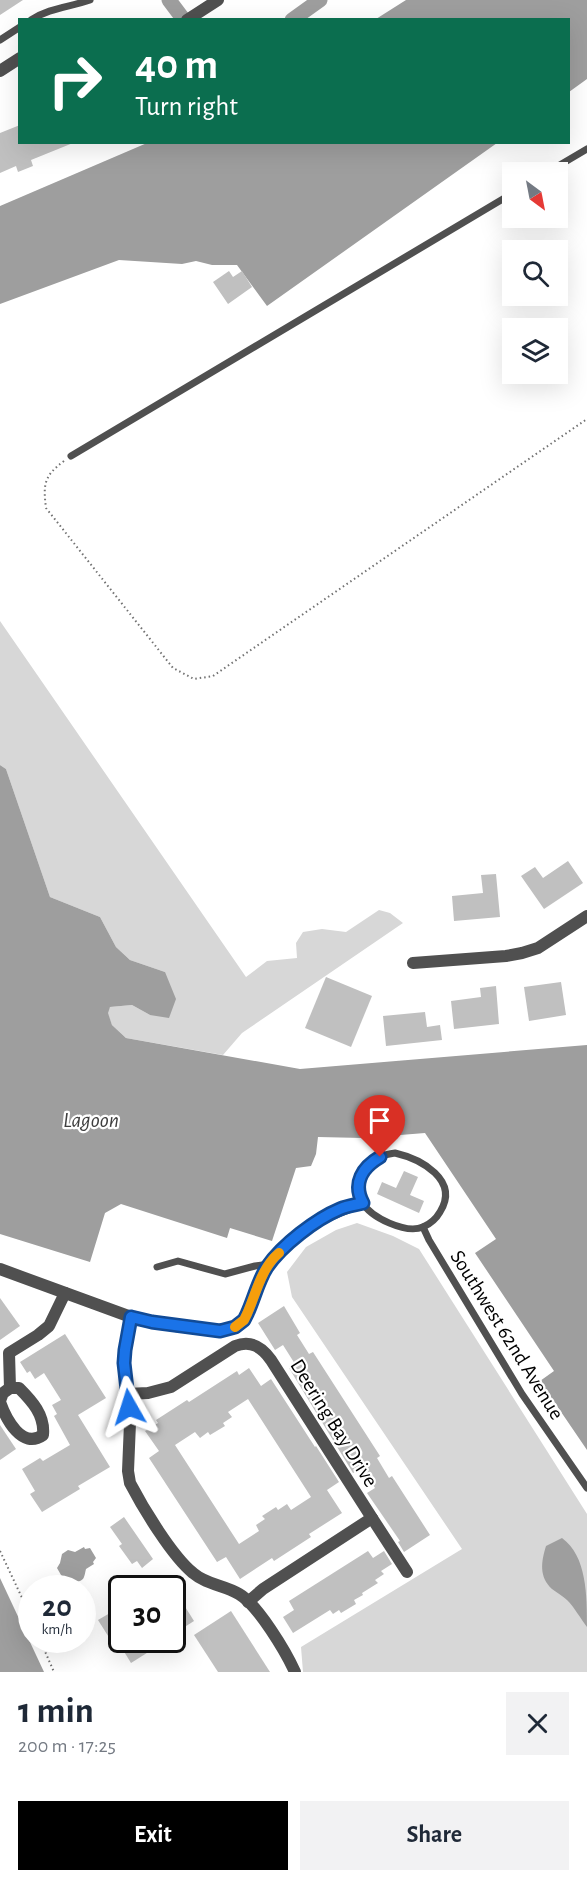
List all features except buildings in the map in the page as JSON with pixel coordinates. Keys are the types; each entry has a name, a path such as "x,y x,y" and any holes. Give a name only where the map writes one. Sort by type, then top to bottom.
{"street":[{"path":"190,18 218,0"},
{"path":"0,71 18,59"},
{"path":"413,963 522,953 538,948 587,916"},
{"path":"0,1269 131,1317 220,1331 235,1327 244,1320 260,1280 275,1256 286,1246 313,1225 340,1209 363,1203"},
{"path":"10,1388 9,1353 49,1326 65,1293"},
{"path":"131,1317 125,1350 130,1423 128,1472 135,1491 185,1566 205,1581 239,1594 248,1602 284,1651 295,1672"},
{"name":"Deering Bay Drive","path":"127,1394 171,1387 235,1346 244,1343 258,1346 267,1353 372,1518 263,1589 248,1602"},
{"path":"10,1388 19,1388 40,1414 44,1427 43,1435 36,1440 26,1439 18,1433 5,1415 0,1402 3,1393 10,1388"},
{"path":"372,1518 407,1572"}],"lane":[{"path":"34,18 54,9 90,0"},
{"path":"0,40 18,28"},
{"path":"565,162 587,149"},
{"path":"71,456 502,200"},
{"path":"395,1153 429,1167 436,1173 445,1191 445,1200 442,1208 429,1224 423,1227 409,1229 400,1227 377,1216 363,1203 359,1182 364,1170 371,1162 387,1154 395,1153"},
{"name":"Southwest 62nd Avenue","path":"423,1227 522,1394 587,1488"},
{"path":"157,1268 178,1261 225,1274 270,1264"}],"path":[{"path":"71,456 49,472 44,492 46,508 173,668 194,679 213,676 587,418"},
{"path":"0,1551 18,1589"},
{"path":"46,1653 54,1672"}],"shaded area":[{"path":"0,621 246,977 267,961 297,958 296,943 303,932 322,929 346,932 379,910 390,913 403,923 242,1033 223,1055 126,1038 112,1025 107,1012 110,1007 132,1005 150,1015 165,972 130,960 116,947 100,917 50,897 6,769 0,765"},
{"path":"357,1223 393,1236 419,1249 587,1514 587,1672 303,1672 301,1647 462,1549 292,1297 287,1272 306,1247 336,1230"}],"water":[{"path":"406,0 587,0 587,79 570,91 570,18 378,18"},
{"path":"145,144 496,144 267,306 237,265 212,265 196,261 182,264 119,260 0,304 0,206"},
{"name":"Lagoon","path":"0,765 6,769 50,897 100,917 116,947 130,960 165,972 176,999 169,1018 150,1015 132,1005 110,1007 108,1013 112,1025 126,1038 300,1069 587,1045 587,1450 540,1381 554,1371 475,1253 496,1239 425,1133 363,1138 318,1137 316,1154 311,1166 296,1168 272,1241 230,1228 227,1238 121,1204 105,1213 90,1262 0,1234"},
{"path":"562,1538 570,1546 581,1566 586,1590 587,1627 570,1603 552,1589 543,1574 542,1563 546,1546"},
{"path":"84,1547 85,1549 90,1548 96,1558 94,1564 86,1569 85,1575 61,1575 57,1568 62,1554 68,1550 75,1552"},
{"path":"0,1578 18,1616 18,1653 35,1653 44,1672 0,1672"}],"waterway":[{"path":"169,0 182,18"},
{"path":"295,18 320,0"}],"slow traffic":[{"path":"235,1327 244,1320 266,1268 279,1253"}],"route":[{"path":"129,1407 124,1363 131,1317 220,1331 235,1327 244,1320 260,1280 275,1256 298,1236 327,1216 340,1209 363,1203 359,1182 364,1170 380,1157"}]}
